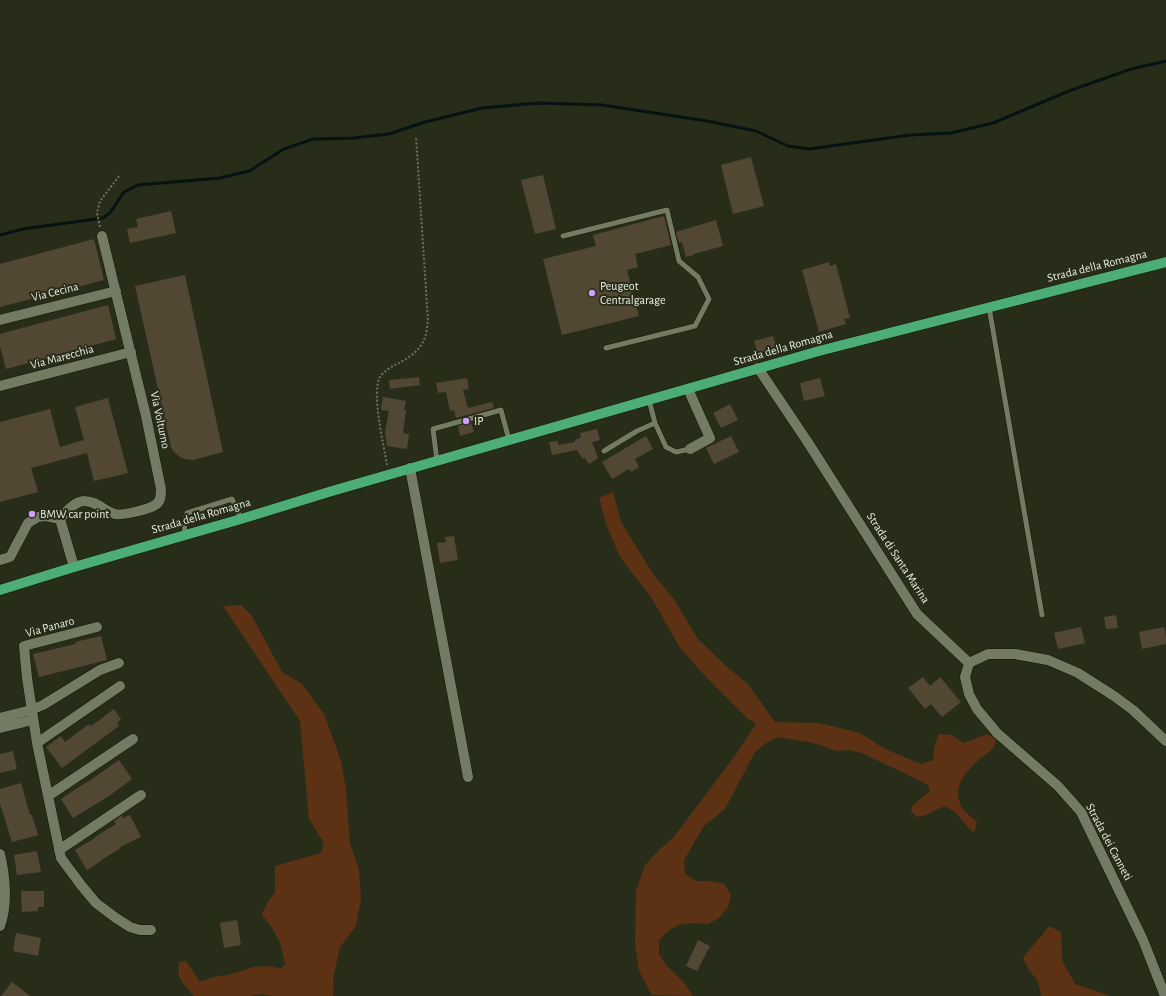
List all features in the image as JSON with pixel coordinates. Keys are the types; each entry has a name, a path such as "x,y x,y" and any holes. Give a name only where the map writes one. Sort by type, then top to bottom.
{"main road":[{"name":"Strada della Romagna","path":"0,590 388,474 758,368 1166,262"}],"street":[{"name":"Via Volturno","path":"60,519 71,507 83,501 96,502 117,515 128,514 155,505 160,498 160,481 146,416 102,236"},
{"name":"Via Cecina","path":"0,320 116,291"},
{"name":"Via Marecchia","path":"0,386 131,352"},
{"name":"Strada di Santa Marina","path":"758,368 808,441 918,614 969,663"},
{"path":"688,388 710,438 690,449"},
{"path":"410,468 468,777"},
{"path":"0,560 10,557 28,523 38,517 46,516 60,519 74,567"},
{"name":"Via Panaro","path":"97,627 24,646 32,715 61,858 96,903 130,927 140,930 150,930"},
{"path":"969,663 988,654 1014,654 1048,660 1078,673 1114,696 1133,710 1166,741"},
{"path":"0,728 32,715 43,705 100,670 120,663"},
{"name":"Strada dei Canneti","path":"969,663 965,677 969,694 977,709 997,733 1058,786 1081,812 1143,940 1165,996"},
{"path":"37,743 120,686"},
{"path":"0,718 32,715"},
{"path":"48,796 133,739"},
{"path":"59,850 142,795"},
{"path":"0,854 5,897 0,926"}],"lane":[{"path":"563,236 667,210 679,261 698,277 709,299 695,326 606,348"},
{"path":"989,307 1042,615"},
{"path":"649,400 655,423 666,446 676,452 690,449"},
{"path":"437,461 433,430 478,416 501,410 509,440"},
{"path":"604,451 655,423"},
{"path":"185,534 184,522 187,513 232,499 241,519"}],"path":[{"path":"388,474 377,404 377,386 380,377 387,369 408,359 419,348 425,338 428,321 416,137"},
{"path":"102,236 97,213 100,202 120,175"}],"shaded area":[{"path":"613,492 621,522 653,574 673,598 698,639 725,665 748,684 775,722 819,723 860,733 883,748 921,764 933,760 934,747 939,734 952,735 964,743 987,734 996,739 989,752 965,774 959,787 959,801 963,809 977,822 974,833 956,813 945,806 927,815 917,817 911,811 912,806 930,791 927,784 862,753 849,750 836,751 809,742 777,737 755,752 725,809 704,826 684,860 685,874 696,881 710,881 724,884 731,895 728,907 719,918 708,924 681,924 669,930 659,940 659,954 666,965 685,984 693,996 652,995 639,971 635,944 636,891 645,865 673,838 737,753 756,724 747,718 708,679 680,648 651,597 620,557 606,524 599,498"},
{"path":"241,605 252,616 282,672 302,684 324,714 341,761 346,789 350,844 359,870 361,899 356,926 340,947 334,974 333,996 273,996 261,994 249,996 194,996 178,975 179,962 186,961 200,982 213,977 228,975 254,967 267,966 281,968 285,965 278,938 262,915 267,903 275,892 275,866 321,853 324,843 309,819 300,721 223,606"},
{"path":"1049,926 1061,932 1062,960 1075,984 1110,996 1041,996 1038,981 1029,970 1023,958"}],"building":[{"path":"751,157 764,206 733,214 721,165"},
{"path":"543,175 556,229 535,234 521,180"},
{"path":"171,211 176,233 130,243 127,229 138,227 136,219"},
{"name":"Peugeot Centralgarage","path":"664,216 671,245 635,254 638,267 627,270 639,316 562,335 543,259 596,246 593,235"},
{"path":"716,220 723,246 686,257 682,242 679,243 676,232"},
{"path":"94,239 104,280 0,307 0,264"},
{"path":"829,262 830,266 836,264 850,318 844,319 846,324 819,332 802,270"},
{"path":"185,275 223,452 193,460 180,457 171,447 135,286"},
{"path":"108,305 116,339 6,369 0,346 0,334"},
{"path":"773,336 777,349 758,354 754,341"},
{"path":"419,377 420,385 390,389 389,380"},
{"path":"467,378 469,389 463,390 468,408 492,402 494,408 456,418 454,410 450,411 446,392 438,393 436,383"},
{"path":"820,378 825,396 804,401 800,383"},
{"path":"383,397 406,401 403,433 409,434 407,449 387,446 385,432 389,411 381,410"},
{"path":"108,398 128,473 94,481 87,453 31,468 38,492 0,502 0,422 50,409 60,447 84,440 75,407"},
{"path":"730,404 738,420 721,428 713,413"},
{"path":"471,422 474,432 460,436 458,426"},
{"path":"597,429 600,440 592,442 598,458 589,464 585,458 583,459 577,450 552,455 549,442 558,441 558,445 575,442 575,440 581,437 580,433"},
{"path":"646,436 653,449 635,459 639,467 631,472 629,469 612,479 602,462"},
{"path":"731,436 739,452 714,464 706,448"},
{"path":"454,536 458,560 440,563 437,543 446,542 445,537"},
{"path":"1116,615 1118,628 1106,629 1104,617"},
{"path":"1081,627 1085,643 1058,649 1054,633"},
{"path":"1164,627 1166,644 1142,649 1139,632"},
{"path":"101,636 107,660 39,677 33,654 76,644 75,642"},
{"path":"923,677 930,686 940,677 961,702 942,717 931,704 925,709 908,688"},
{"path":"114,709 121,719 117,723 119,726 62,768 46,747 61,736 65,742 89,724 91,726"},
{"path":"13,751 17,769 0,773 0,754"},
{"path":"119,760 132,779 109,796 73,818 61,799"},
{"path":"21,783 30,815 32,815 38,835 12,842 0,804 0,789"},
{"path":"122,815 123,818 130,815 141,837 120,847 121,848 87,870 75,850 116,824 114,821"},
{"path":"37,851 41,872 17,875 14,855"},
{"path":"21,891 44,891 44,907 38,907 38,911 22,912"},
{"path":"237,920 241,945 224,948 220,923"},
{"path":"16,933 41,938 38,956 13,951"},
{"path":"698,940 710,946 697,971 686,966"},
{"path":"12,982 30,996 1,996"}],"waterway":[{"path":"0,235 23,229 103,218 110,213 124,192 138,185 220,178 249,171 284,149 313,139 354,138 389,134 425,122 482,108 538,103 602,105 707,121 756,131 788,146 809,149 910,135 951,133 993,123 1069,91 1131,69 1166,61"}],"place":[{"name":"Peugeot Centralgarage","path":"592,293"},
{"name":"IP","path":"466,421"},
{"name":"BMW car point","path":"32,514"}]}
